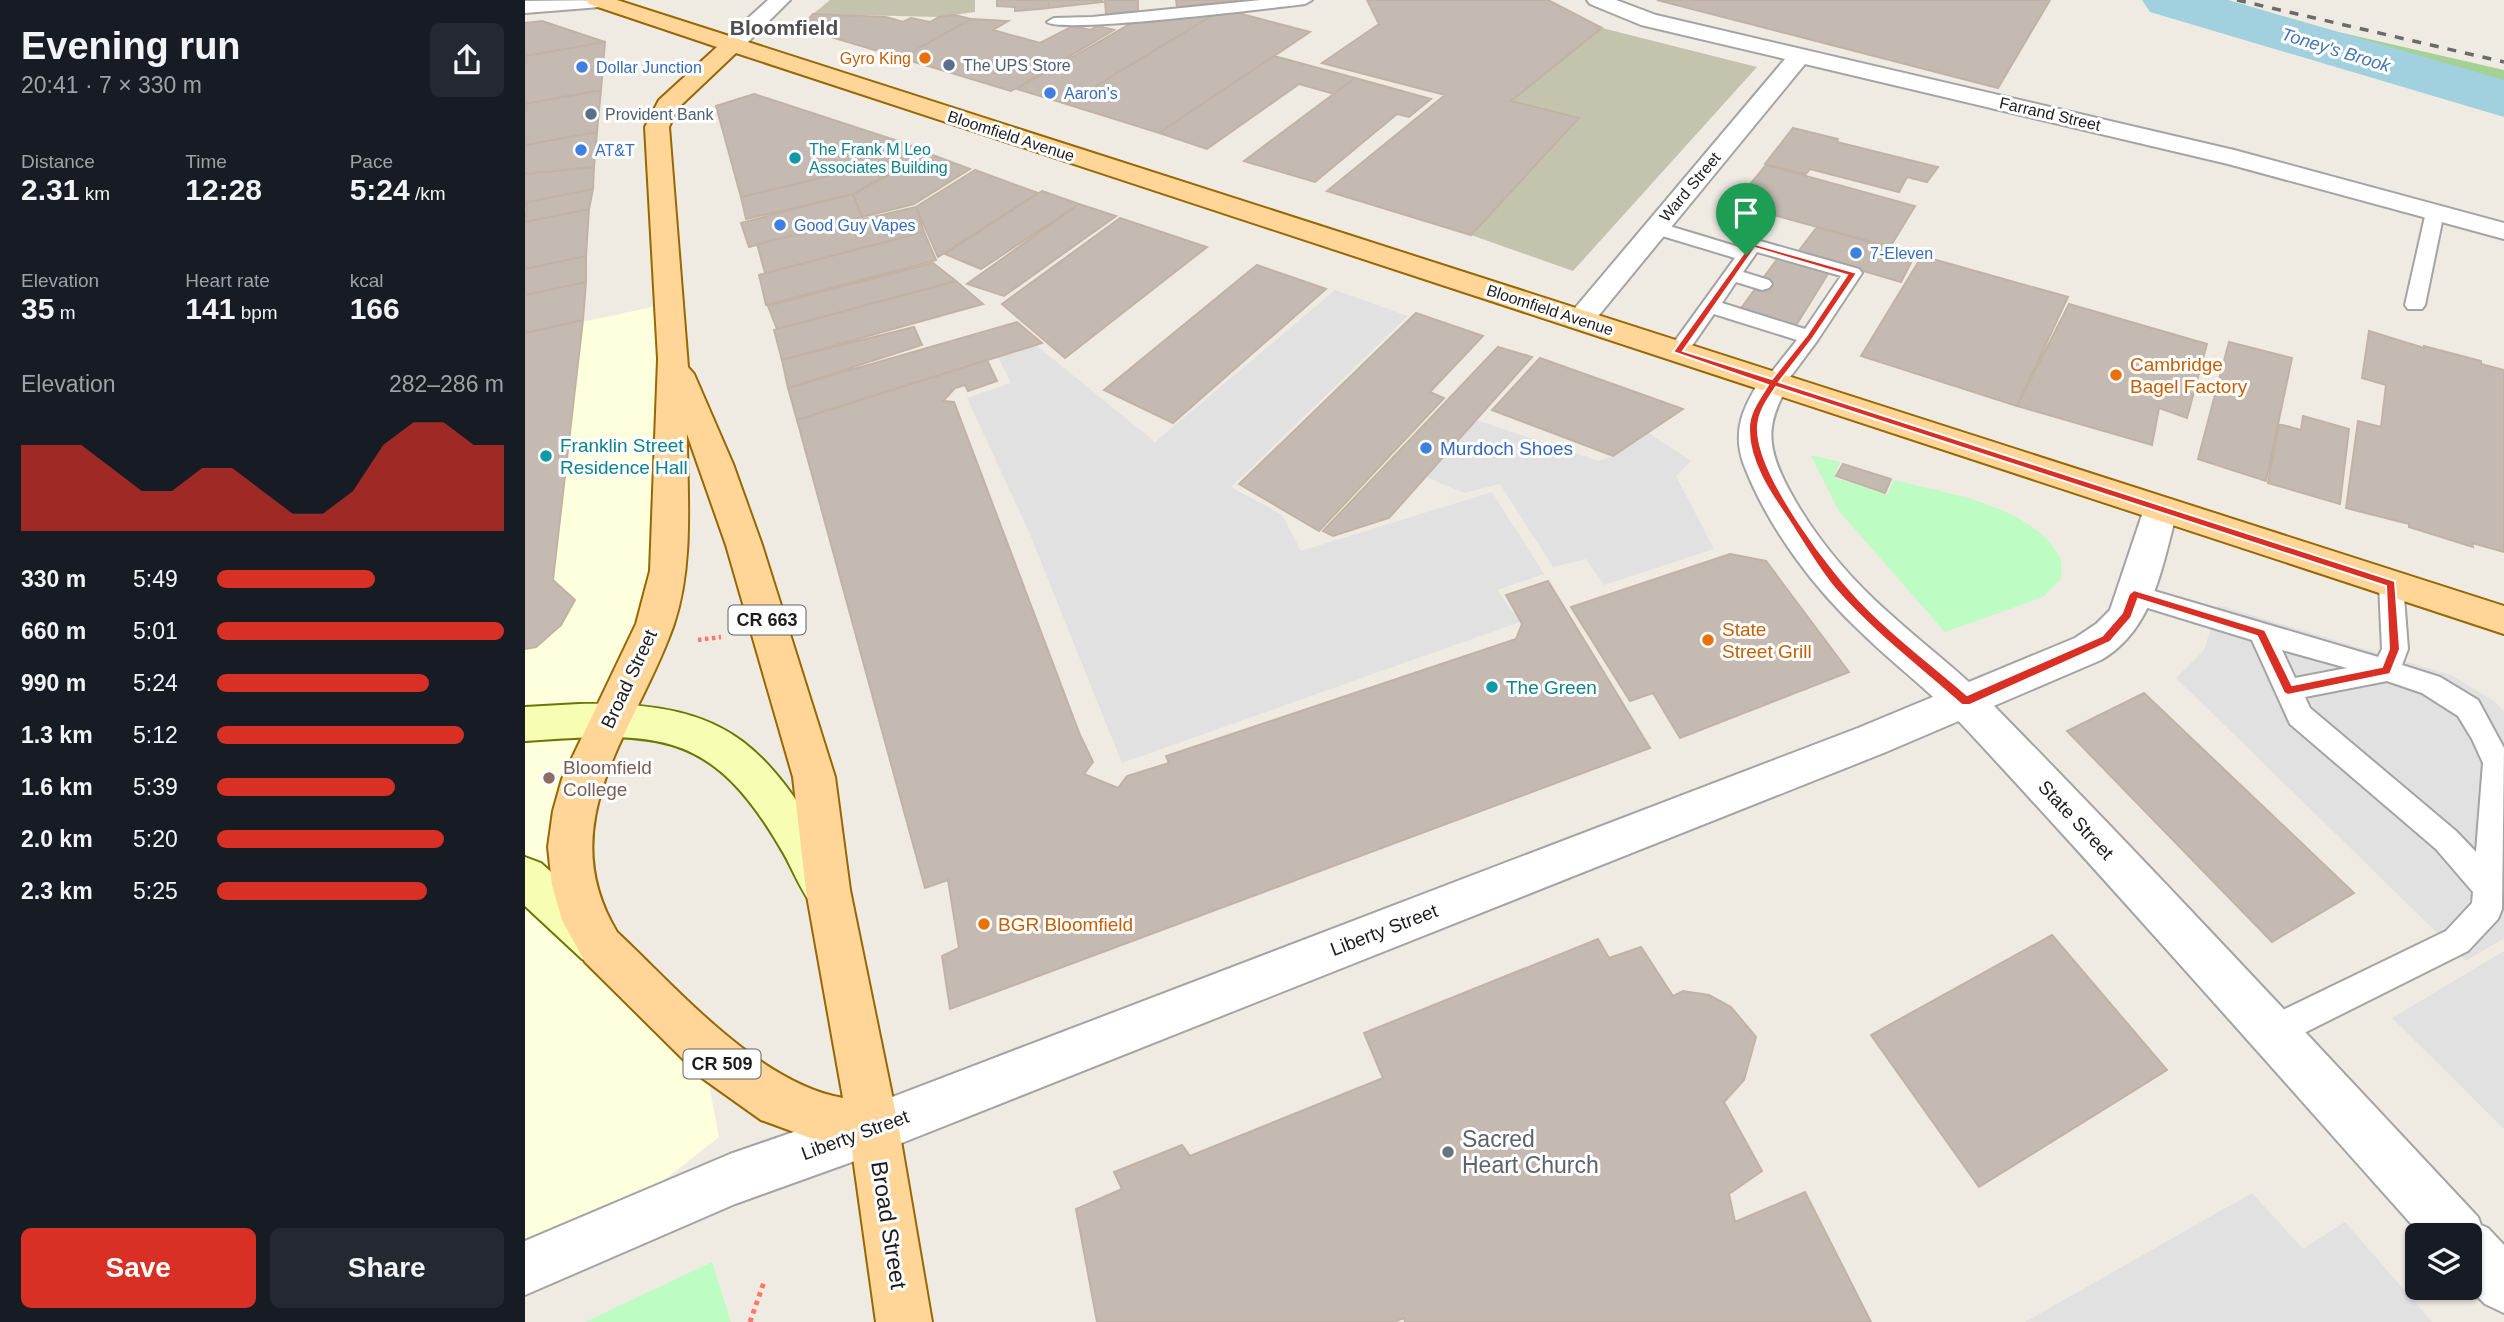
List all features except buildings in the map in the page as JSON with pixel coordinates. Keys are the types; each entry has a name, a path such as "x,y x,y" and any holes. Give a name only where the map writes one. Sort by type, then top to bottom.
{"main road":[{"name":"Bloomfield Avenue","path":"598,1 2504,620"},
{"name":"Broad Street","path":"731,45 667,105 657,127 673,359 668,571 655,624 583,779 574,811 570,847 574,885 585,920 601,947 719,1061 779,1102 809,1115 874,1129"},
{"name":"Broad Street","path":"673,359 733,514 814,777 828,890 874,1129 904,1322"},
{"path":"525,724 610,719 665,726 713,744 735,757 765,789 828,890"},
{"name":"CR 509","path":"525,877 601,947"}],"street":[{"path":"731,45 781,0"},
{"name":"Farrand Street","path":"1597,0 1649,20 2247,161 2504,231"},
{"path":"525,7 598,1"},
{"name":"Ward Street","path":"1580,320 1800,55"},
{"name":"State Street","path":"1774,383 1759,406 1753,424 1754,442 1762,468 1778,497 1837,584 1863,612 1966,701 2447,1223"},
{"name":"Liberty Street","path":"525,1268 730,1180 874,1129 1821,761 2106,639 2127,615 2161,509"},
{"path":"2482,1261 2504,1285"}],"lane":[{"path":"1054,22 1092,21 1305,0"},
{"path":"2415,305 2435,212"},
{"path":"1656,228 1746,255"},
{"path":"1678,352 1753,245 1852,273 1822,302 1810,337 1774,383"},
{"path":"1732,275 1762,284"},
{"path":"1710,306 1810,337"},
{"path":"2386,671 2395,649 2391,584"},
{"path":"2134,594 2431,685 2468,708 2497,763 2487,909 2457,941 2272,1033"},
{"path":"2261,633 2300,716 2446,840 2490,889"},
{"path":"2288,690 2386,671"}],"path":[{"path":"698,640 725,637"},
{"path":"750,1322 764,1282"}],"shaded area":[{"path":"830,0 975,0 975,12 939,17 813,14"},
{"path":"1602,28 1757,67 1573,271 1471,235 1579,119 1511,101"},
{"path":"1335,290 1408,316 1231,487 1282,515 1301,551 1492,492 1544,574 1497,590 1520,622 1122,763 1029,532 967,398 1011,383 998,357 1037,346 1155,442"},
{"name":"Bloomfield College","path":"662,305 661,562 552,853 705,1064 719,1137 648,1193 525,1250 525,334"},
{"path":"1476,420 1599,461 1613,456 1647,432 1691,461 1676,476 1714,549 1604,585 1586,559 1553,567 1500,484 1464,493 1424,476"},
{"path":"2218,605 2451,675 2494,701 2504,712 2504,938 2466,961 2176,678 2204,650"},
{"path":"2504,951 2504,1129 2392,1018"},
{"path":"2252,1193 2303,1249 2345,1222 2405,1291 2405,1300 2413,1300 2432,1322 2025,1322"}],"green space":[{"path":"2150,0 2199,0 2504,70 2504,105"},
{"path":"1811,455 1840,462 1834,477 1887,495 1894,480 1962,496 2009,513 2030,525 2047,540 2060,558 2061,579 2043,597 1945,632 1839,511"},
{"path":"712,1262 731,1322 585,1322"}],"waterway":[{"name":"Toney's Brook","path":"2169,0 2504,99"}],"railway":[{"path":"2237,0 2504,62"}],"place":[{"name":"Gyro King","path":"925,58"},
{"name":"The UPS Store","path":"949,65"},
{"name":"Dollar Junction","path":"582,67"},
{"name":"Aaron's","path":"1050,93"},
{"name":"Provident Bank","path":"591,114"},
{"name":"AT&T","path":"581,150"},
{"name":"The Frank M Leo Associates Building","path":"795,158"},
{"name":"Good Guy Vapes","path":"780,225"},
{"name":"7-Eleven","path":"1856,253"},
{"name":"Cambridge Bagel Factory","path":"2116,375"},
{"name":"Murdoch Shoes","path":"1426,448"},
{"name":"Franklin Street Residence Hall","path":"546,456"},
{"name":"State Street Grill","path":"1708,640"},
{"name":"The Green","path":"1492,687"},
{"name":"Bloomfield College","path":"549,778"},
{"name":"BGR Bloomfield","path":"984,924"},
{"name":"Sacred Heart Church","path":"1448,1152"}],"district":[{"name":"Bloomfield","path":"784,27"}],"route":[{"path":"1746,255 1678,352 1774,383 1759,406 1753,424 1754,442 1762,468 1778,497 1837,584 1863,612 1966,701 2106,639 2119,628 2134,594 2261,633 2288,690 2386,671 2395,649 2391,584 1774,383 1810,337 1852,273 1753,245 1746,255"}]}
